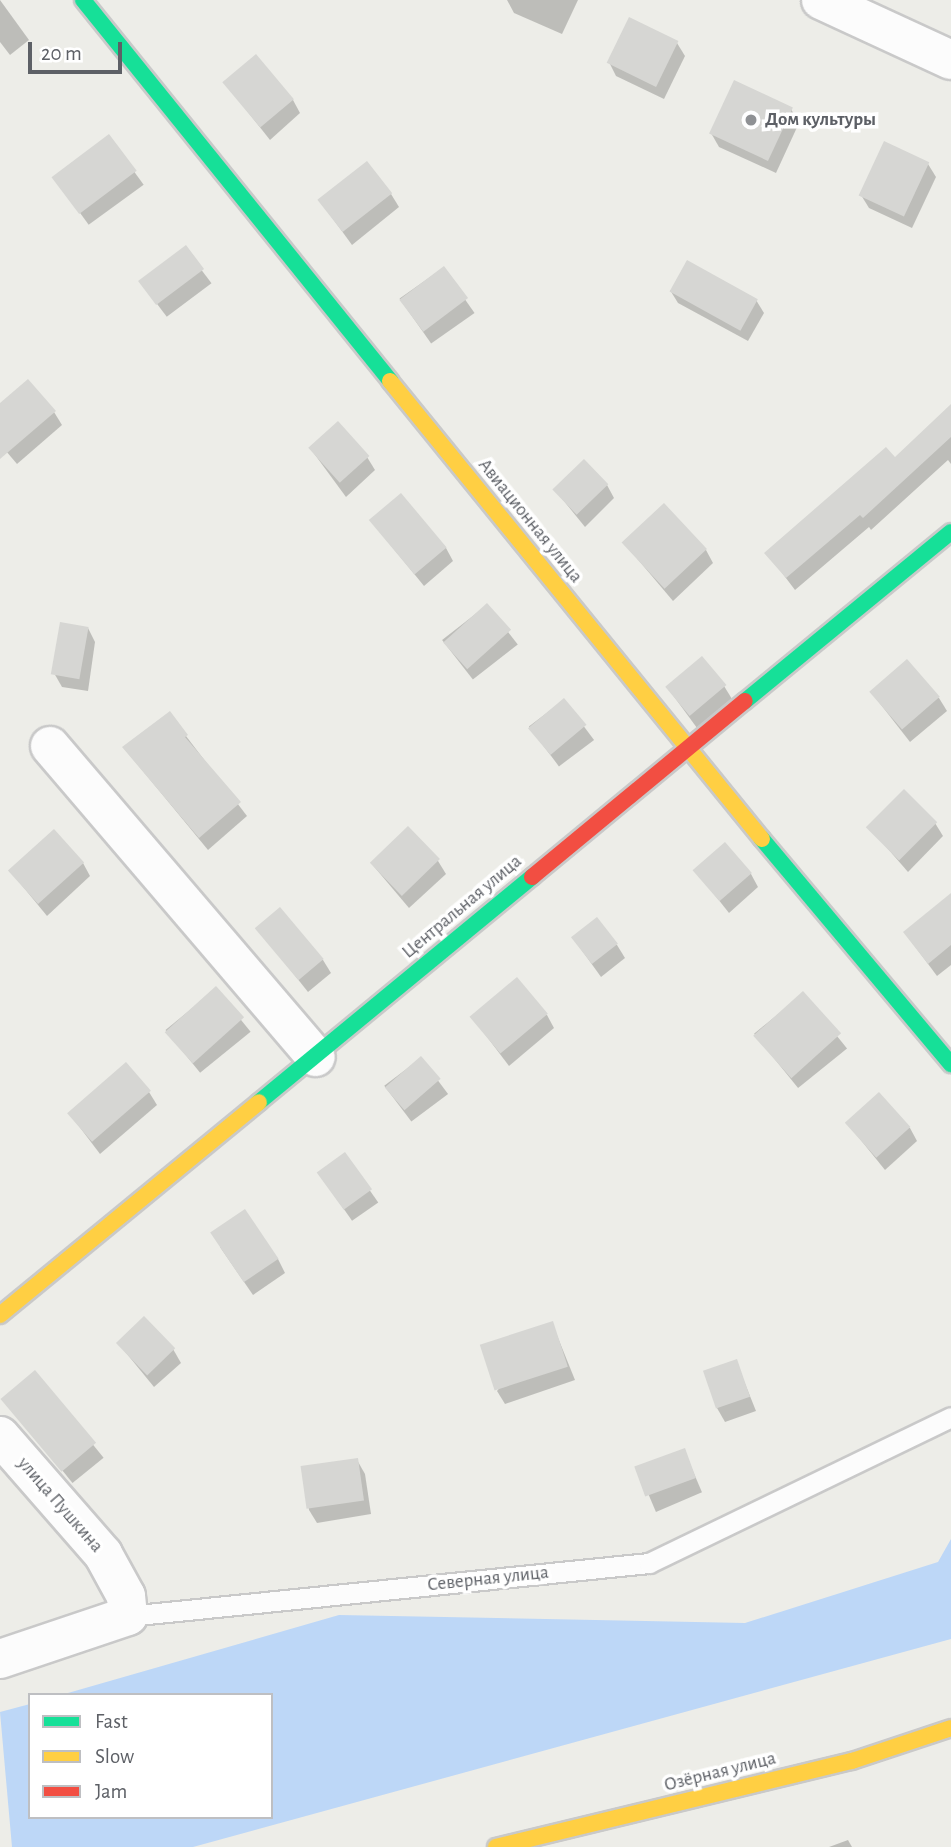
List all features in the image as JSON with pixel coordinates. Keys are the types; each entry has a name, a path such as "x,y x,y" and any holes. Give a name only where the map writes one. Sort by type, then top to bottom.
{"street":[{"name":"Авиационная улица","path":"83,0 686,748 951,1064"},
{"path":"821,0 951,60"},
{"name":"Центральная улица","path":"0,1315 951,532"},
{"path":"50,746 316,1057"},
{"name":"улица Пушкина","path":"0,1436 103,1554 126,1596 128,1616"},
{"name":"Северная улица","path":"0,1659 128,1616"},
{"name":"Озёрная улица","path":"496,1847 588,1837 852,1761 951,1728"}],"lane":[{"name":"Северная улица","path":"128,1616 649,1563 951,1417"}],"water":[{"path":"951,1539 951,1639 193,1847 12,1847 0,1712 28,1705 28,1819 273,1819 273,1693 68,1693 339,1615 745,1623 938,1562"}],"building":[{"path":"629,17 678,41 656,87 607,63"},
{"path":"256,54 294,99 260,127 222,82"},
{"name":"Дом культуры","path":"734,80 793,107 768,161 709,133"},
{"path":"109,134 137,171 79,214 51,177"},
{"path":"884,141 929,162 904,217 859,195"},
{"path":"367,161 392,193 343,232 317,200"},
{"path":"186,245 204,269 156,305 138,281"},
{"path":"687,260 758,299 740,331 670,291"},
{"path":"444,266 468,298 423,332 399,300"},
{"path":"28,379 56,411 0,459 0,403"},
{"path":"951,404 951,437 863,518 860,515 786,578 764,553 886,447 895,457"},
{"path":"338,421 369,456 340,483 308,448"},
{"path":"584,459 608,484 577,515 552,490"},
{"path":"401,493 447,547 414,574 369,520"},
{"path":"664,503 707,549 665,589 622,543"},
{"path":"487,603 511,630 467,669 443,642"},
{"path":"60,622 89,627 79,679 51,674"},
{"path":"702,656 726,685 690,716 665,687"},
{"path":"907,659 940,697 902,730 869,692"},
{"path":"564,698 586,725 550,755 528,728"},
{"path":"170,711 188,735 185,737 241,802 199,838 122,747"},
{"path":"904,789 937,822 899,860 866,827"},
{"path":"408,826 440,859 402,896 370,863"},
{"path":"54,829 84,862 38,904 8,870"},
{"path":"725,842 752,873 719,901 693,870"},
{"path":"951,893 951,945 928,964 903,932"},
{"path":"280,907 324,959 298,980 255,928"},
{"path":"597,917 618,944 592,964 571,937"},
{"path":"517,977 548,1014 500,1054 470,1017"},
{"path":"216,986 244,1017 193,1063 165,1032"},
{"path":"803,991 841,1033 791,1078 753,1036"},
{"path":"421,1056 441,1079 404,1110 385,1087"},
{"path":"126,1062 151,1091 92,1142 67,1113"},
{"path":"879,1092 910,1127 876,1158 845,1123"},
{"path":"345,1152 372,1189 344,1210 317,1173"},
{"path":"245,1209 279,1259 244,1282 210,1232"},
{"path":"144,1316 175,1348 147,1375 116,1343"},
{"path":"553,1321 568,1367 495,1390 480,1345"},
{"path":"737,1359 750,1397 716,1409 703,1371"},
{"path":"35,1370 96,1443 62,1472 1,1399"},
{"path":"685,1448 696,1478 645,1497 634,1466"},
{"path":"358,1458 364,1501 307,1509 301,1466"}],"traffic: fast":[{"path":"83,0 390,381"},
{"path":"745,701 951,532"},
{"path":"762,839 951,1064"},
{"path":"259,1102 532,877"}],"traffic: slow":[{"path":"390,381 762,839"},
{"path":"0,1315 259,1102"},
{"path":"496,1847 852,1761 951,1728"}],"traffic: jam":[{"path":"532,877 745,701"}],"place":[{"name":"Дом культуры","path":"751,120"}]}
